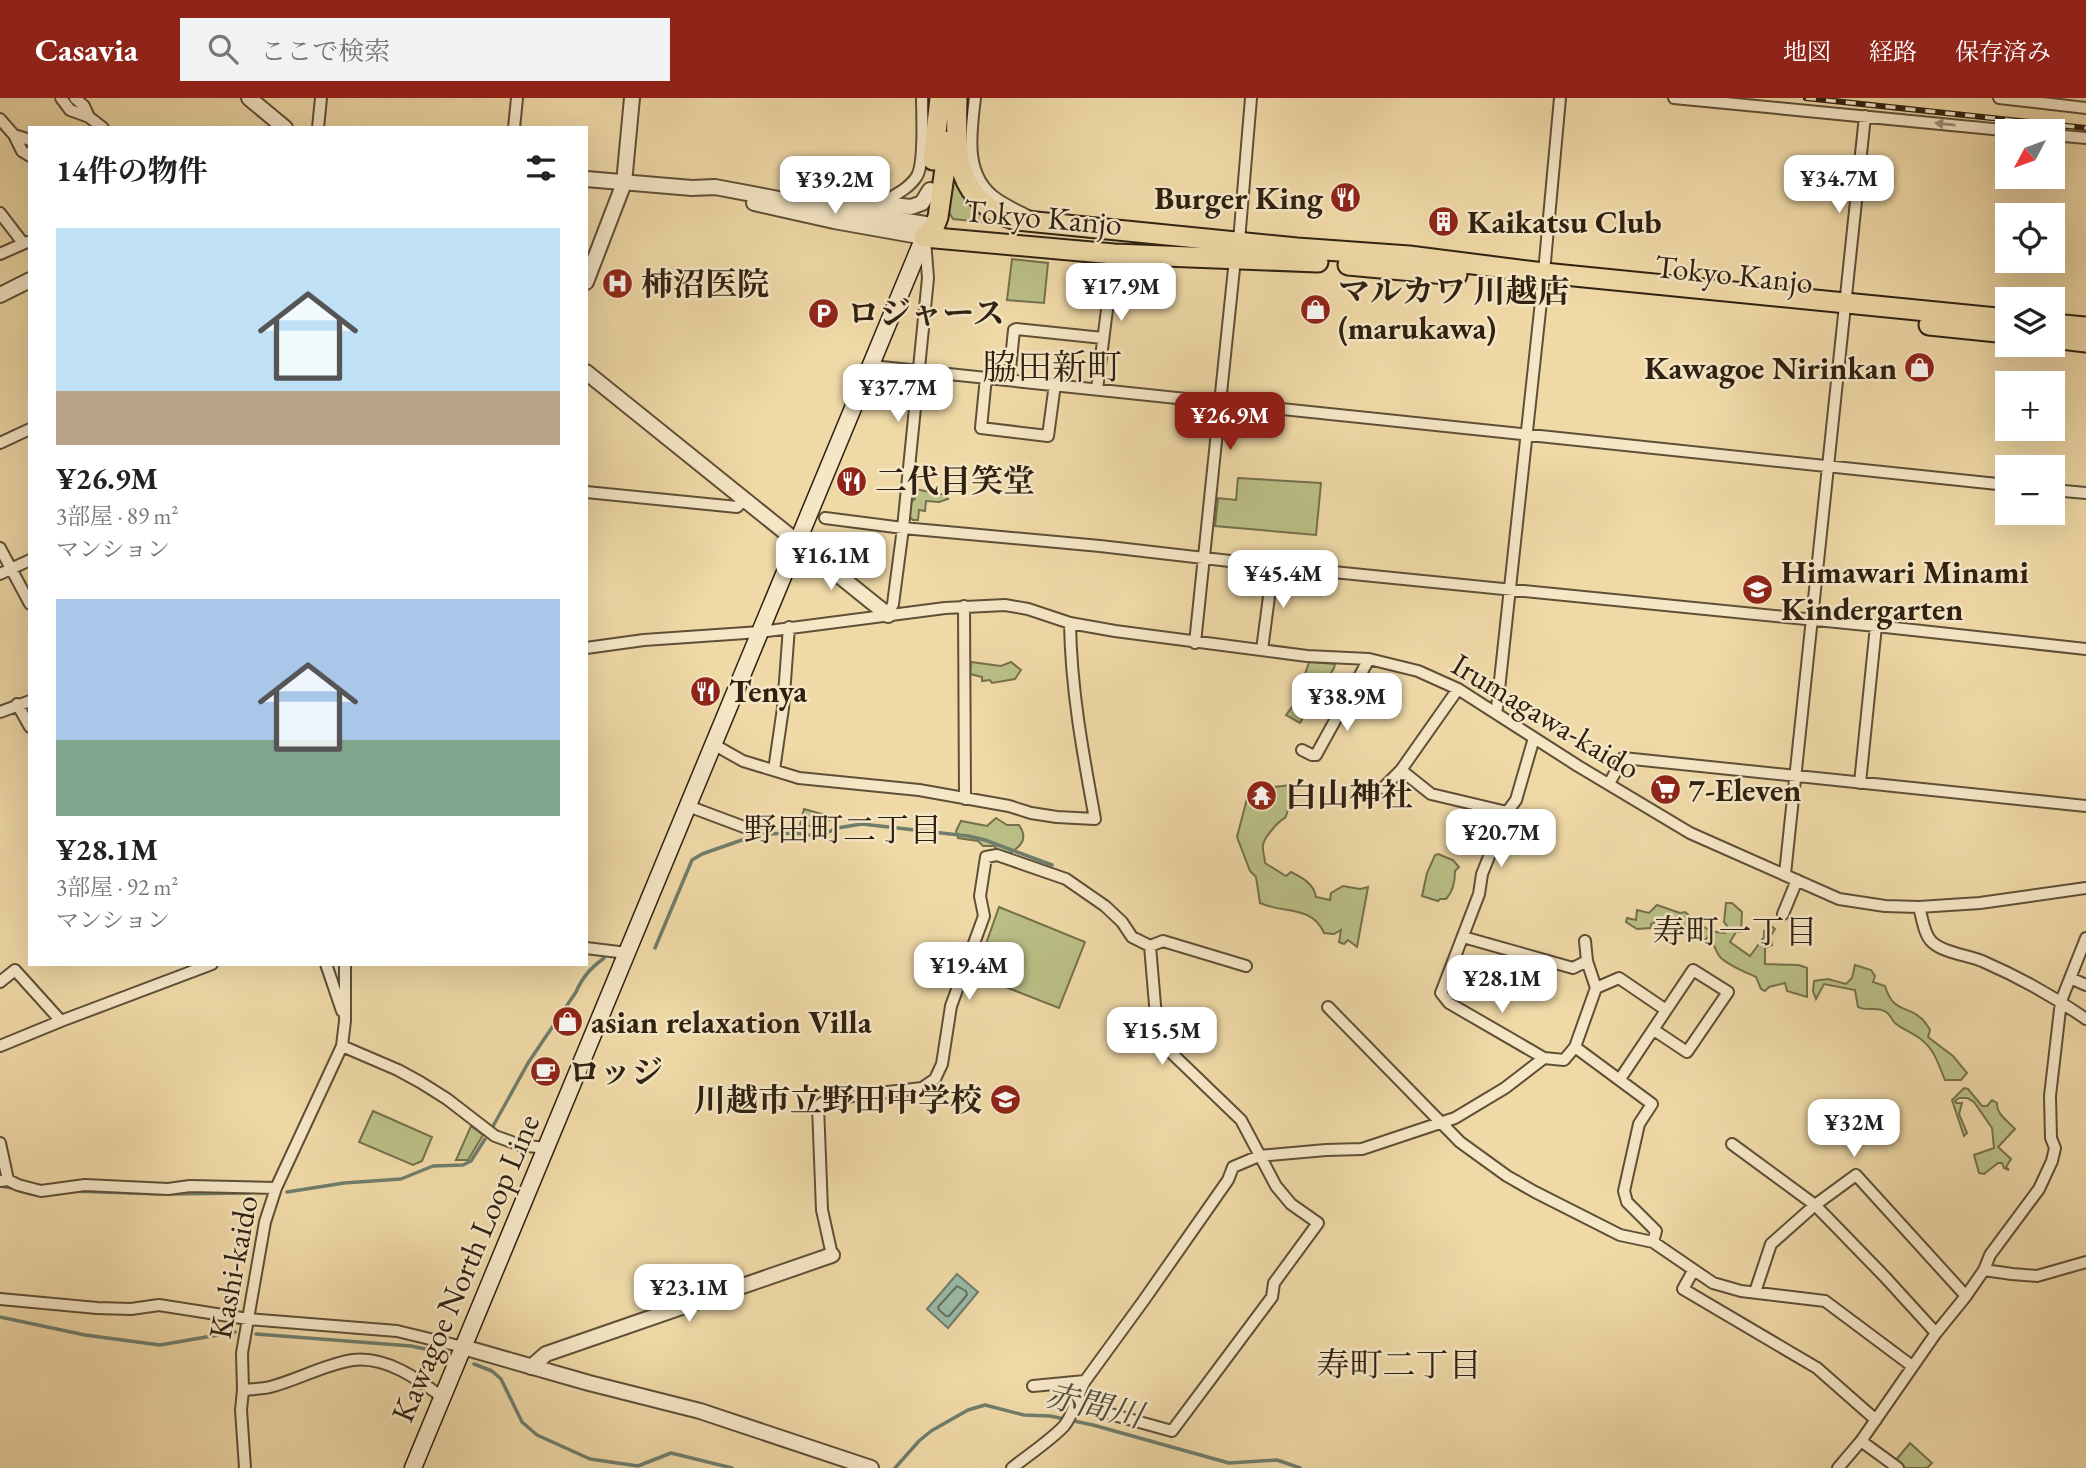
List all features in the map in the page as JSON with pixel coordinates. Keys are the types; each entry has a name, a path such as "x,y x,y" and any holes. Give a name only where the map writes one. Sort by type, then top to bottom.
{"highway":[{"name":"Tokyo Kanjo","path":"940,98 928,229 1114,254 1297,248 1409,256 1543,278"},
{"name":"Tokyo Kanjo","path":"956,98 956,145 963,175 984,204 1016,220 1319,262 1543,278 1844,309 1995,318"},
{"path":"956,98 941,206 928,229 1163,246 1297,248"},
{"name":"Tokyo Kanjo","path":"1844,309 1995,331"},
{"path":"2065,325 2086,327"},
{"path":"2065,339 2086,342"}],"main road":[{"name":"Kawagoe North Loop Line","path":"413,1468 928,229"}],"street":[{"path":"61,98 70,110 89,117 100,126"},
{"path":"75,98 84,106 89,117"},
{"path":"249,98 283,126"},
{"path":"318,126 321,98"},
{"path":"514,126 517,98"},
{"path":"588,277 624,183 632,98"},
{"path":"881,203 901,192 918,175 922,98"},
{"path":"975,98 971,153 975,172 989,193 1039,222"},
{"path":"1195,642 1251,98"},
{"path":"1495,712 1560,98"},
{"path":"1674,98 1995,129"},
{"path":"1999,98 2086,108"},
{"path":"1785,874 1865,116"},
{"path":"0,119 14,135 22,151 28,155"},
{"path":"14,135 28,139"},
{"path":"2065,136 2086,138"},
{"path":"588,179 692,188 715,187 911,207 922,203 930,190"},
{"path":"715,187 928,229"},
{"path":"692,188 834,221 928,229"},
{"path":"0,213 26,242 0,254"},
{"path":"588,374 888,615 893,604 903,528 928,278 928,229"},
{"path":"1097,389 1114,254"},
{"path":"0,295 28,281"},
{"path":"1009,379 1014,330 1103,338"},
{"path":"872,366 1995,484"},
{"path":"986,377 981,428 1022,433 1049,434 1055,384"},
{"path":"0,443 28,430"},
{"path":"2065,491 2086,493"},
{"path":"588,492 737,507 745,499"},
{"path":"825,518 2086,649"},
{"path":"0,548 28,600"},
{"path":"0,574 28,561"},
{"path":"1262,650 1273,566"},
{"name":"Irumagawa-kaido","path":"588,648 644,640 760,632 964,606 1005,605 1115,632 1307,656 1369,659 1418,671 1458,689 1689,832 1839,899 1885,906 1919,907 1980,903 2086,888"},
{"path":"964,606 965,799"},
{"path":"713,744 743,761 799,778 919,790 1057,817 1095,819 1071,666 1070,623"},
{"path":"1860,783 1876,626"},
{"path":"774,770 783,708 789,627"},
{"path":"1302,750 1316,755 1369,659"},
{"path":"1383,788 1401,770 1458,689"},
{"path":"0,712 28,701"},
{"path":"17,704 28,723"},
{"path":"1534,738 1516,800 1507,812 1482,874 1479,894 1441,993 1449,1003 1544,1058 1564,1060 1575,1047 1596,988 1587,961 1585,941"},
{"path":"1609,784 1623,758 2086,806"},
{"path":"1401,770 1431,794 1507,812"},
{"path":"688,806 744,827 759,823"},
{"path":"531,1367 546,1354 832,1255 822,1210 818,1106 845,1097 922,1088 935,1079 942,1064 951,1006 984,916 980,896 986,857 997,855 1066,879 1105,906 1122,922 1132,937 1150,946 1163,941 1247,965"},
{"path":"1783,914 1797,880"},
{"path":"1919,907 1929,939 1933,943 2028,982 2086,1019"},
{"path":"1463,937 1573,968 1587,961"},
{"path":"1838,1468 1861,1441 1912,1366 1966,1296 1984,1270 1990,1255 2039,1189 2055,1148 2051,1138 2050,1096 2061,1001 2086,938"},
{"path":"1072,1410 1172,1431 1272,1297 1273,1283 1318,1223 1290,1205 1276,1186 1241,1120 1158,1040 1150,946"},
{"path":"588,948 627,953"},
{"path":"0,1046 207,966"},
{"path":"327,966 345,1020"},
{"name":"Kashi-kaido","path":"245,1468 241,1410 242,1353 265,1222 276,1188 342,1046 345,966"},
{"path":"0,982 15,970 61,1021"},
{"path":"1620,1079 1693,970 1728,992 1687,1052 1654,1030"},
{"path":"1596,988 1619,978 1666,1010"},
{"path":"2070,978 2086,985"},
{"path":"1328,1007 1438,1122 1460,1142 1507,1176 1620,1235 1653,1242 1713,1283 1741,1291 1825,1301 1912,1366"},
{"path":"342,1046 421,1082 495,1136 545,1149"},
{"path":"1575,1047 1652,1104 1639,1124 1623,1191 1627,1202 1656,1231 1653,1242"},
{"path":"1012,1468 1063,1426 1084,1381 1228,1180 1233,1167 1259,1156 1362,1149 1455,1118 1505,1088 1544,1058"},
{"path":"0,1143 4,1180 41,1191 85,1185 168,1189 190,1186 276,1188"},
{"path":"1732,1144 1815,1205 1936,1333"},
{"path":"1755,1292 1771,1244 1815,1205 1856,1175 1966,1296"},
{"path":"1984,1270 2037,1276 2086,1262"},
{"path":"1693,1271 1683,1289 1817,1368 1876,1420"},
{"path":"0,1298 97,1308 131,1309 159,1305 248,1319 397,1331 700,1411 872,1468"},
{"path":"243,1390 271,1387 355,1360 380,1363 399,1370 419,1379 442,1397"},
{"path":"1033,1386 1084,1381"},
{"path":"1861,1441 1898,1468"}],"green space":[{"path":"955,180 978,210 1000,224 953,219 948,211"},
{"path":"1012,259 1048,263 1044,303 1007,300"},
{"path":"1238,478 1321,483 1316,535 1215,526 1218,498 1236,500"},
{"path":"915,489 945,495 948,499 939,502 926,501 925,511 919,510 918,520 913,520 909,516 911,502 915,499 911,495"},
{"path":"971,662 1001,666 1011,662 1021,670 1015,679 992,683 970,674"},
{"path":"1309,662 1335,664 1300,723 1286,715 1296,702"},
{"path":"1290,785 1292,794 1287,815 1264,842 1265,863 1286,876 1291,872 1304,879 1313,888 1316,897 1330,900 1331,893 1343,886 1360,889 1368,887 1357,947 1348,940 1344,944 1339,942 1341,930 1334,934 1324,933 1319,924 1305,914 1260,903 1256,877 1250,871 1237,837 1250,787 1266,791"},
{"path":"804,809 833,817 818,825 800,825"},
{"path":"996,818 1007,825 1019,825 1022,830 1022,841 1018,848 1010,853 999,851 994,846 983,846 978,841 958,838 956,831 961,821 987,826"},
{"path":"1438,854 1453,860 1459,867 1455,871 1450,893 1446,899 1438,901 1422,896 1427,873"},
{"path":"1726,903 1732,903 1742,912 1741,932 1736,932 1730,942 1750,956 1764,937 1764,931 1771,926 1775,929 1770,937 1772,945 1765,948 1765,964 1799,965 1807,968 1807,997 1787,991 1785,983 1769,987 1765,991 1761,989 1756,977 1720,957 1708,937 1704,941 1696,936 1674,933 1657,921 1651,924 1651,928 1637,929 1626,922 1627,918 1636,920 1637,910 1649,913 1657,905 1680,913 1685,912 1708,929 1725,933"},
{"path":"999,907 1085,942 1059,1008 975,975"},
{"path":"1855,965 1871,970 1875,976 1873,982 1885,986 1897,1005 1924,1021 1930,1030 1928,1037 1953,1056 1967,1073 1961,1080 1945,1080 1931,1049 1917,1036 1895,1023 1886,1012 1858,1007 1855,990 1824,984 1816,999 1814,981 1828,979 1846,984 1852,978"},
{"path":"1964,1088 1968,1089 1982,1106 1987,1106 1992,1100 1997,1103 2000,1114 2015,1129 1998,1147 2011,1159 2006,1167 2009,1170 2004,1168 2002,1163 1998,1163 1984,1174 1979,1173 1974,1155 1994,1148 1992,1128 1974,1102 1959,1098 1955,1101 1962,1103 1959,1114 1967,1133 1964,1136 1952,1100"},
{"path":"373,1111 432,1137 422,1161 413,1165 359,1142"},
{"path":"471,1126 483,1135 468,1160 456,1160"},
{"path":"1910,1443 1932,1463 1927,1468 1905,1468 1896,1460"}],"water":[{"path":"957,1274 978,1292 948,1328 927,1309"}],"waterway":[{"path":"655,948 692,860 759,834 822,835 837,828 862,824 968,836 1052,865"},
{"path":"492,1128 528,1063 582,981 604,958"},
{"path":"287,1192 344,1183 401,1179 433,1166 463,1165 471,1161 485,1139"},
{"path":"0,1186 13,1188"},
{"path":"20,1191 36,1195"},
{"path":"71,1191 162,1194"},
{"path":"169,1194 249,1193"},
{"path":"0,1317 85,1335 160,1345 235,1332"},
{"path":"256,1334 411,1346 444,1353"},
{"name":"赤間川","path":"474,1364 492,1371 501,1379 522,1422 537,1435 590,1459 638,1466 671,1453 732,1468"},
{"name":"赤間川","path":"895,1468 931,1431 968,1410 985,1405 1024,1415 1050,1416 1093,1425 1229,1463 1277,1460 1300,1468"}],"railway":[{"path":"1806,98 2086,128"}],"place":[{"name":"Burger King","path":"1346,198"},
{"name":"Kaikatsu Club","path":"1444,222"},
{"name":"柿沼医院","path":"618,284"},
{"name":"マルカワ 川越店 (marukawa)","path":"1315,309"},
{"name":"ロジャース","path":"824,313"},
{"name":"Kawagoe Nirinkan","path":"1920,368"},
{"name":"二代目笑堂","path":"852,481"},
{"name":"Himawari Minami Kindergarten","path":"1758,590"},
{"name":"Tenya","path":"706,691"},
{"name":"7-Eleven","path":"1665,790"},
{"name":"白山神社","path":"1262,795"},
{"name":"asian relaxation Villa","path":"568,1022"},
{"name":"ロッジ","path":"545,1072"},
{"name":"川越市立野田中学校","path":"1005,1100"}],"district":[{"name":"脇田新町","path":"1052,366"},
{"name":"野田町二丁目","path":"843,829"},
{"name":"寿町一丁目","path":"1735,931"},
{"name":"寿町二丁目","path":"1399,1364"}]}
